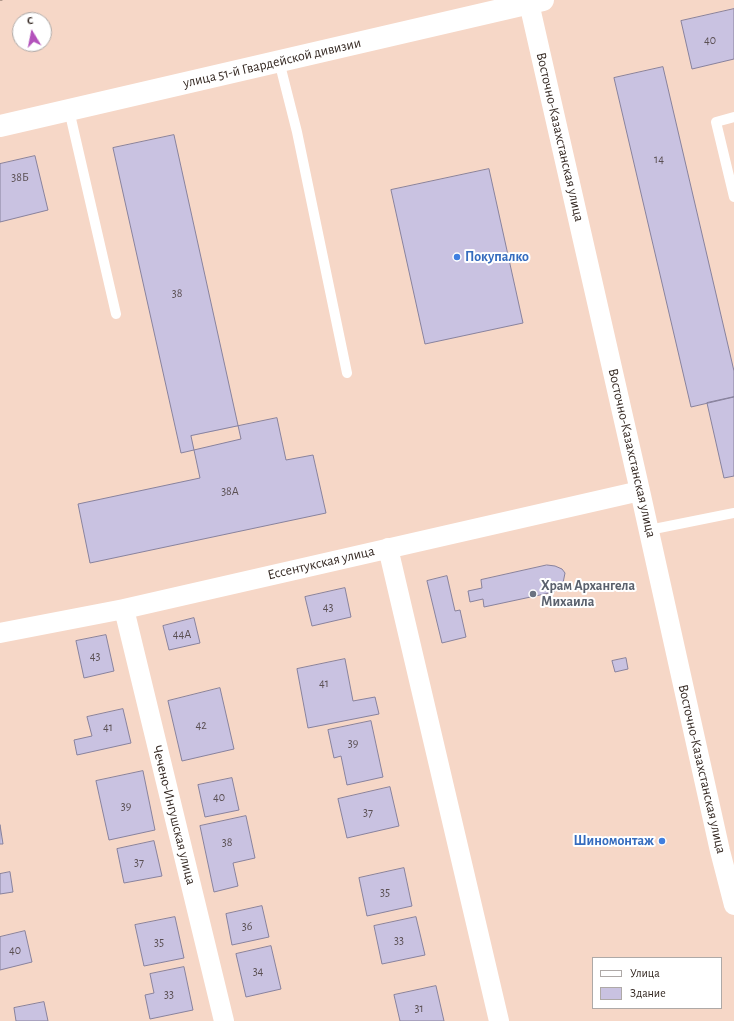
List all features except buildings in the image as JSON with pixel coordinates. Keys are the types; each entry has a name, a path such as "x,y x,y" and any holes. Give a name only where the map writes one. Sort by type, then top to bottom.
{"main road":[{"name":"улица 51-й Гвардейской дивизии","path":"0,126 534,1"}],"street":[{"name":"Восточно-Казахстанская улица","path":"534,1 640,491 720,851 734,905"},
{"name":"Ессентукская улица","path":"0,633 124,609 640,491"},
{"path":"388,548 499,1021"},
{"name":"Чечено-Ингушская улица","path":"124,609 224,1021"}],"lane":[{"path":"279,61 297,132 347,373"},
{"path":"69,110 116,314"},
{"path":"734,117 716,122 734,197"},
{"path":"649,530 734,513"}],"place":[{"name":"Покупалко","path":"457,257"},
{"name":"Храм Архангела Михаила","path":"533,594"},
{"name":"Шиномонтаж","path":"662,841"}]}
